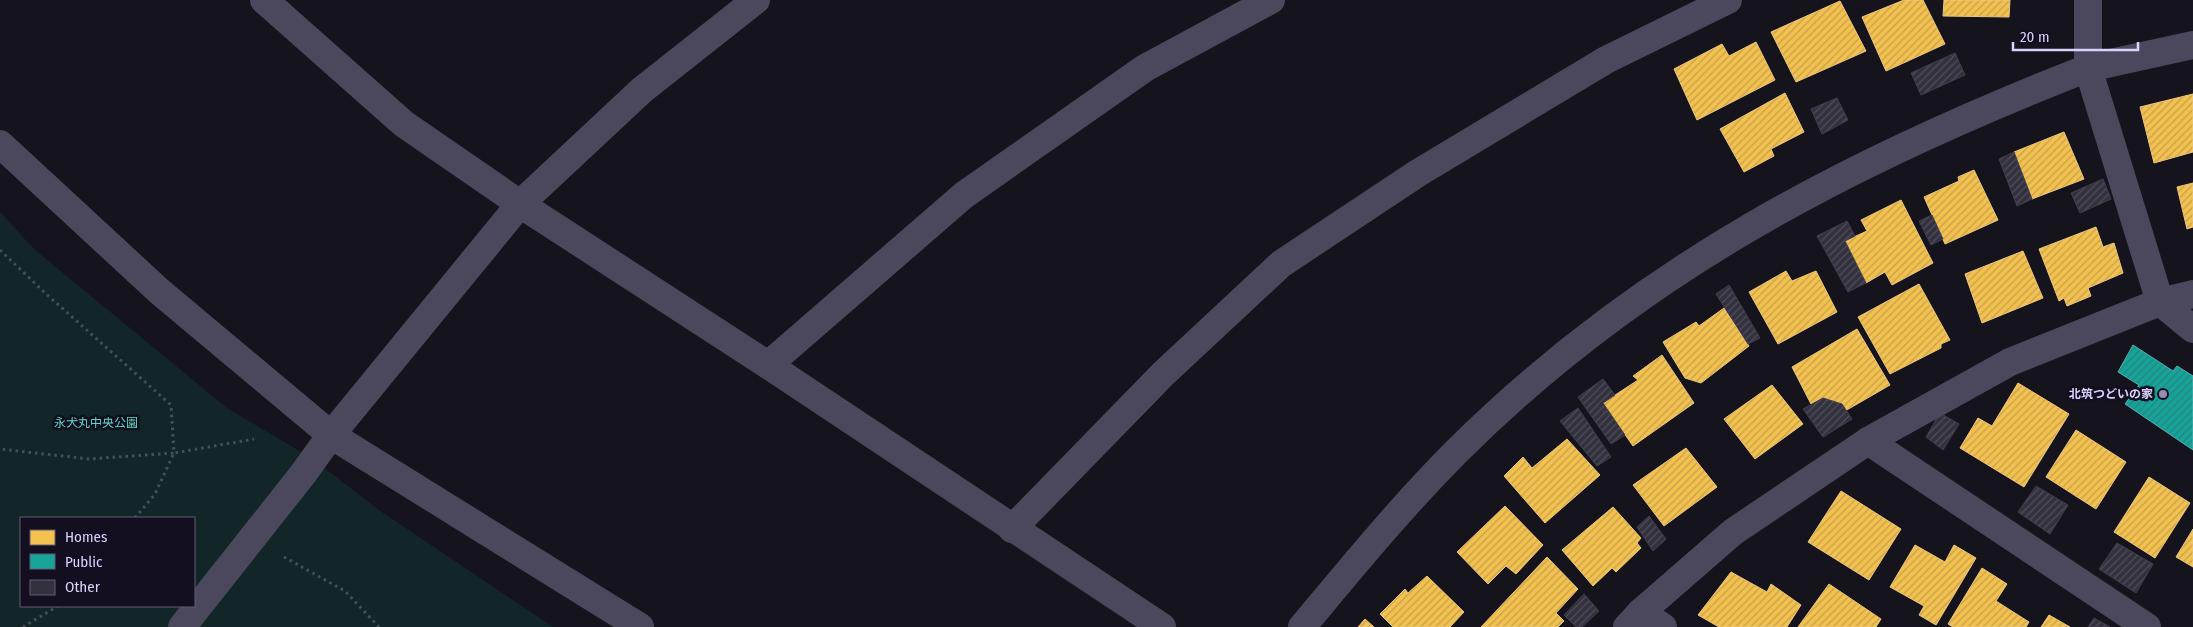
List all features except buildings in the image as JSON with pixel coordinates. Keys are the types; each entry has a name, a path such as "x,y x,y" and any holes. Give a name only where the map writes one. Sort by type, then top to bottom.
{"street":[{"path":"182,627 303,474 331,434 520,204 642,90 756,0"},
{"path":"768,365 964,195 1146,68 1271,0"},
{"path":"1012,529 1163,374 1281,264 1418,173 1606,60 1728,0"},
{"path":"2088,0 2088,68 2160,302 2193,329"},
{"path":"268,1 404,124 520,204 768,365 1162,627"},
{"path":"1302,627 1398,512 1460,449 1526,387 1598,328 1678,271 1761,220 1822,186 1889,153 2004,101 2088,68 2193,45"},
{"path":"0,144 159,291 331,434 640,627"},
{"path":"1643,622 1733,532 1868,441 2010,362 2160,302 2193,294"},
{"path":"1868,441 2147,627"}],"path":[{"path":"0,250 44,292 171,405 174,453 155,494 136,517"},
{"path":"0,449 89,459 174,453 254,439"},
{"path":"281,555 346,591 379,627"},
{"path":"24,627 56,607"}],"green space":[{"name":"永犬丸中央公園","path":"0,212 34,249 227,408 313,459 379,510 553,627 0,627"}],"place":[{"name":"北筑つどいの家","path":"2163,394"}]}
